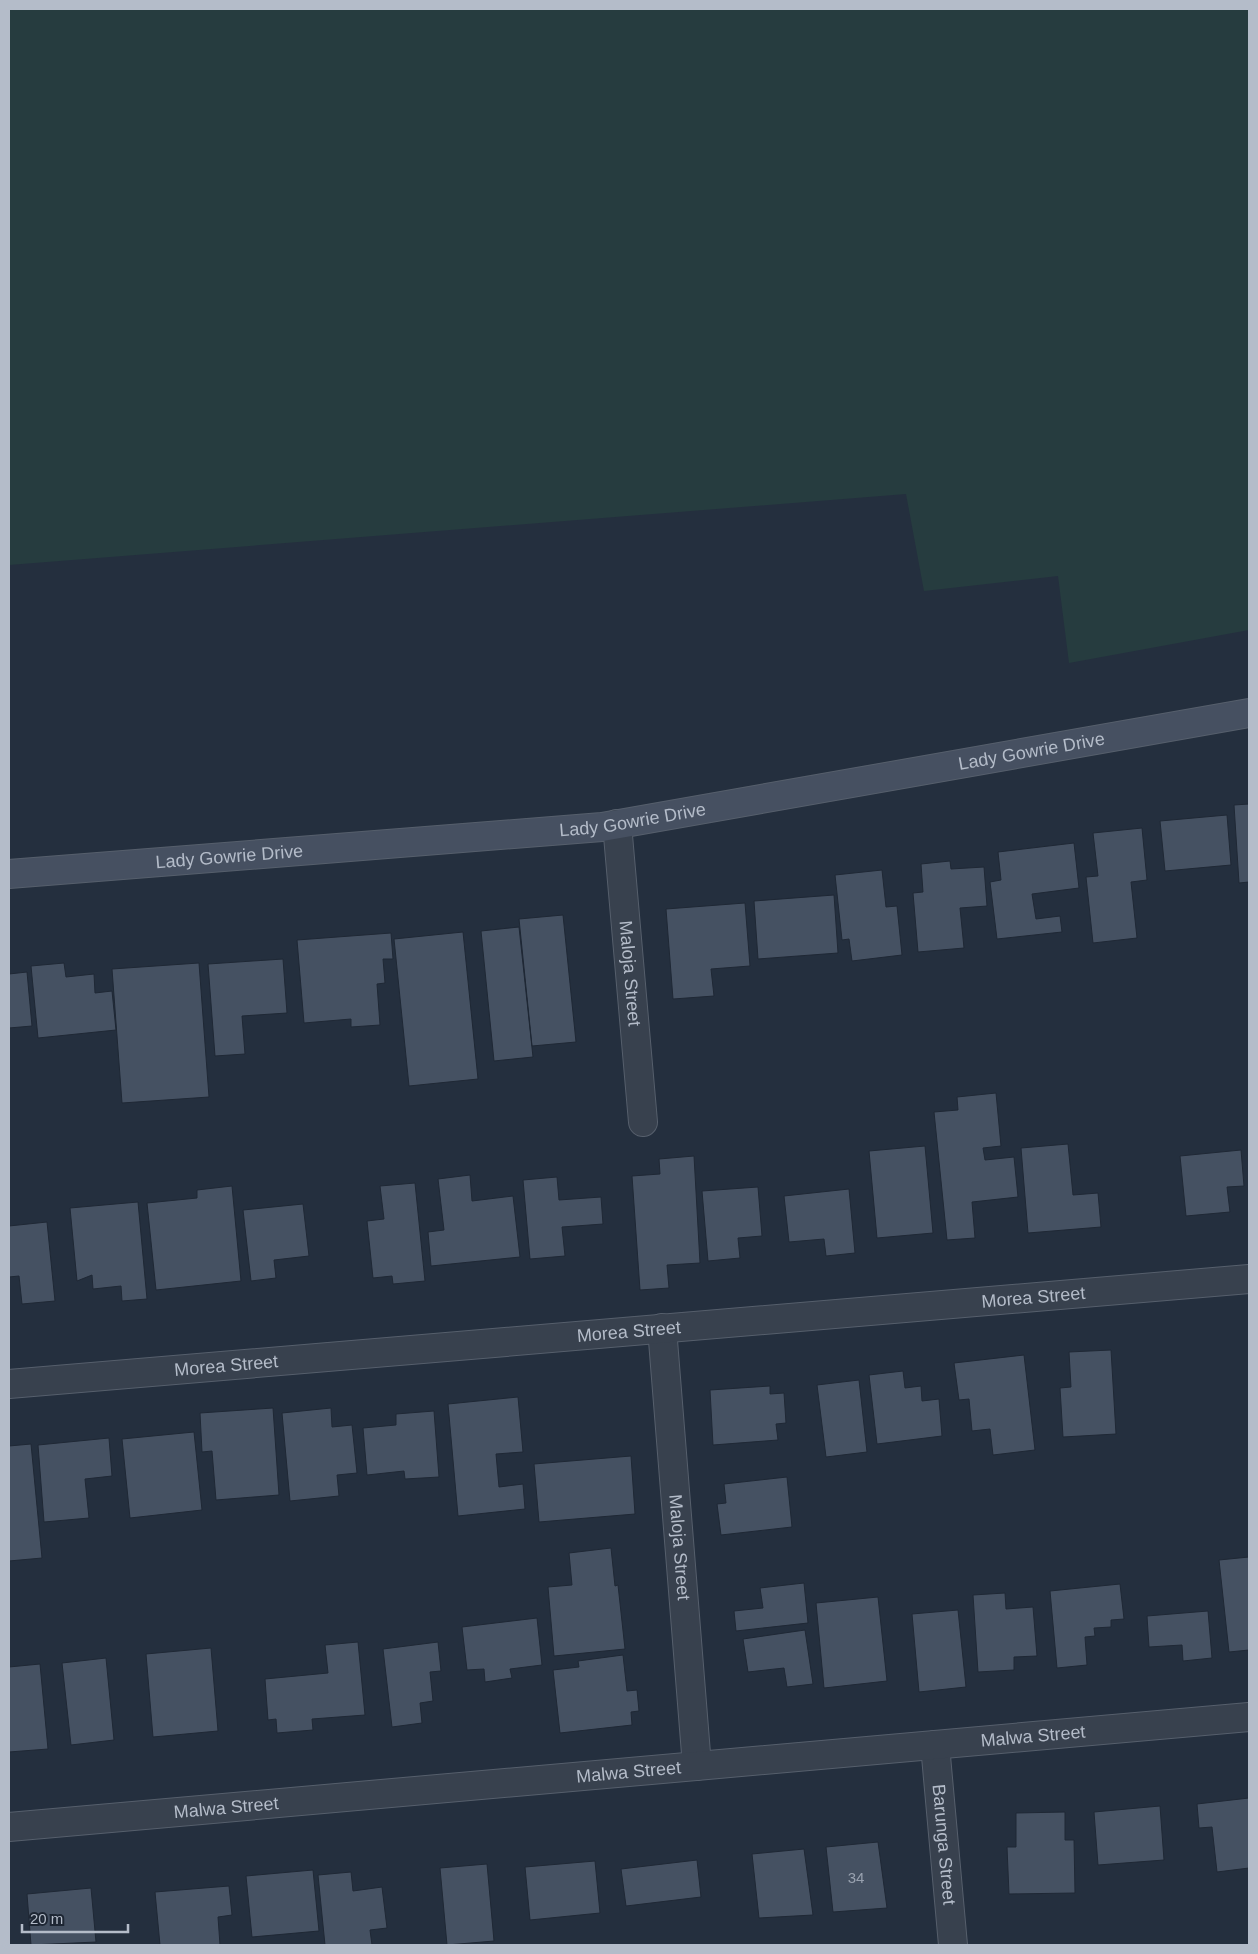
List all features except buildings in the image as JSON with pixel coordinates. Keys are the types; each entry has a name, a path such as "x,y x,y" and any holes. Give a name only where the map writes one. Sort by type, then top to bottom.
{"main road":[{"name":"Lady Gowrie Drive","path":"9,874 617,824 1249,713"}],"street":[{"name":"Maloja Street","path":"617,824 643,1122"},
{"name":"Morea Street","path":"9,1384 1249,1279"},
{"name":"Maloja Street","path":"662,1328 697,1766"},
{"name":"Malwa Street","path":"9,1827 1249,1716"},
{"name":"Barunga Street","path":"935,1745 953,1945"}],"green space":[{"path":"9,9 1249,9 1249,630 1069,663 1058,576 924,591 906,494 9,565"}]}
